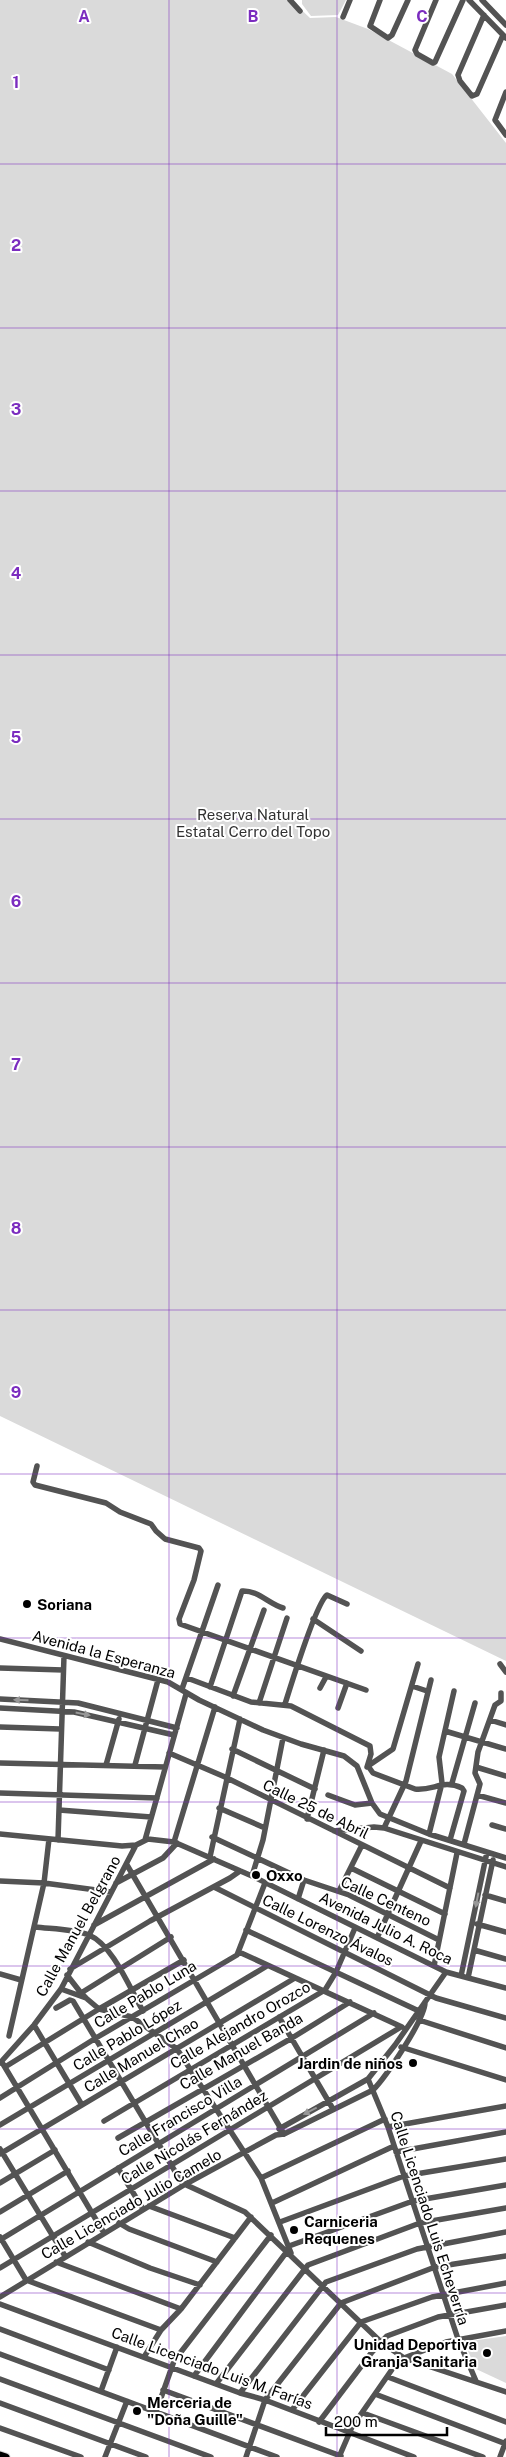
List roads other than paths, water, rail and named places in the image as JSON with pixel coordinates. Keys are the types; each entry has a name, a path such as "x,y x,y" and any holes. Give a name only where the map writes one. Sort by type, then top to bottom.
{"main road":[{"path":"0,2455 6,2457"}],"street":[{"path":"290,0 295,3 300,11"},
{"path":"343,16 350,0"},
{"path":"380,0 369,24 372,29 386,37 392,35 408,0"},
{"path":"436,0 415,50 417,54 431,62 435,62 463,0"},
{"path":"469,0 484,15 505,37 477,94 472,96 460,81 458,75 484,15"},
{"path":"482,0 489,3 506,25"},
{"path":"506,92 495,120 506,135"},
{"path":"37,1466 33,1482 35,1485 106,1503 120,1512 151,1524 156,1532 165,1538 199,1548 201,1551 194,1580 179,1621 183,1626 366,1690"},
{"path":"0,1834 122,1846 136,1845 145,1840 177,1728 186,1678 218,1585"},
{"path":"210,1687 244,1590 262,1596 270,1604 283,1608"},
{"path":"285,1704 313,1619 320,1604 327,1595 348,1604"},
{"path":"233,1696 264,1610"},
{"path":"259,1703 287,1618"},
{"path":"313,1619 361,1651"},
{"name":"Avenida la Esperanza","path":"0,1639 158,1680 283,1738 350,1759 360,1772"},
{"path":"58,1840 60,1729 64,1656"},
{"path":"418,1664 393,1749 360,1772 372,1803 380,1814 389,1819 429,1834 506,1858"},
{"path":"500,1664 506,1672"},
{"path":"0,1668 63,1670"},
{"path":"320,1688 326,1676"},
{"path":"186,1678 233,1696 259,1703 285,1704 371,1748 368,1766 373,1773 404,1786 422,1789 442,1783 452,1783 463,1788 450,1840"},
{"path":"135,1765 158,1680"},
{"path":"384,1828 404,1786 431,1680"},
{"path":"338,1708 347,1683"},
{"path":"412,1686 427,1691"},
{"path":"429,1834 442,1783 439,1757 454,1691"},
{"path":"464,1844 480,1784 476,1774 476,1767 481,1740 496,1705 503,1702 501,1693"},
{"path":"0,1699 62,1701 121,1713 177,1728"},
{"path":"452,1783 475,1703"},
{"path":"116,1883 133,1876 163,1858 176,1842 214,1707"},
{"path":"0,1708 61,1711 119,1721 174,1735"},
{"path":"106,1765 121,1713"},
{"path":"94,1925 212,1858 212,1838 240,1719"},
{"path":"490,1720 506,1725"},
{"path":"0,1727 60,1729"},
{"path":"445,1731 481,1740 506,1749"},
{"path":"252,1876 265,1828 275,1768 283,1738"},
{"path":"232,1749 275,1768 315,1789"},
{"path":"308,1819 324,1750"},
{"name":"Calle 25 de Abril","path":"169,1754 225,1777 410,1870 450,1888"},
{"path":"0,1763 165,1767"},
{"path":"476,1767 506,1776"},
{"path":"0,1793 157,1798"},
{"path":"328,1795 355,1805 372,1803"},
{"path":"478,1795 506,1803"},
{"path":"219,1808 265,1828"},
{"path":"59,1810 151,1817"},
{"path":"492,1825 506,1829"},
{"path":"334,1831 374,1827 384,1828 506,1868"},
{"name":"Calle Centeno","path":"212,1838 304,1880 340,1891 440,1940"},
{"path":"9,2036 44,1883 49,1839"},
{"name":"Avenida Julio A. Roca","path":"145,1840 176,1842 252,1876 446,1972 506,1988"},
{"path":"376,1938 410,1870 421,1841"},
{"name":"Calle Manuel Belgrano","path":"1,2063 34,2025 60,1989 136,1845"},
{"path":"340,1891 362,1846"},
{"path":"468,1978 474,1950 487,1852"},
{"path":"434,1966 457,1853"},
{"path":"461,1976 486,1895 494,1854"},
{"path":"127,1865 159,1916 284,2134"},
{"path":"351,1868 445,1914"},
{"path":"70,1969 240,1871"},
{"path":"298,1899 304,1880"},
{"path":"0,1881 44,1883 111,1892"},
{"path":"265,1883 239,1952 404,2028"},
{"name":"Calle Lorenzo Ávalos","path":"214,1887 442,2000 506,2018"},
{"path":"486,1895 506,1901"},
{"path":"476,1924 506,1932"},
{"path":"35,1927 88,1935 106,1948 143,2011"},
{"name":"Calle Alejandro Orozco","path":"104,2121 325,1990 336,1972 355,1928"},
{"path":"246,1930 421,2012"},
{"path":"83,1995 118,1968 171,1937"},
{"path":"474,1950 506,1959"},
{"name":"Calle Pablo Luna","path":"0,2098 239,1952"},
{"path":"104,2233 1,2063 45,2042 184,1960"},
{"name":"Calle Pablo López","path":"0,2125 267,1966"},
{"path":"373,2090 382,2081 418,2020 425,2002 446,1972"},
{"path":"0,1974 21,1980"},
{"path":"67,1975 83,1995 99,2009 132,2017 178,2049 261,2178 280,2222 289,2250"},
{"name":"Calle Manuel Chao","path":"1,2152 178,2049 295,1978"},
{"path":"60,1989 83,1995"},
{"path":"56,2008 71,2000 84,2018 184,2185 233,2204 251,2217 289,2250 304,2268 381,2342 404,2358 506,2392"},
{"name":"Calle Manuel Banda","path":"118,2138 292,2038 350,2002"},
{"path":"368,2079 395,2045 404,2028 421,2012"},
{"name":"Calle Francisco Villa","path":"0,2239 374,2013"},
{"path":"279,2017 334,2110"},
{"path":"418,2020 506,2048"},
{"path":"34,2025 82,2105"},
{"name":"Calle Nicolás Fernández","path":"0,2268 316,2078 404,2028"},
{"path":"395,2045 506,2080"},
{"name":"Calle Licenciado Luis Echeverría","path":"368,2079 388,2127 458,2339 476,2381"},
{"name":"Calle Licenciado Julio Camelo","path":"276,2135 281,2127 368,2079"},
{"name":"Calle Licenciado Julio Camelo","path":"0,2297 184,2185 276,2135 284,2134 373,2090"},
{"path":"388,2127 506,2106"},
{"path":"261,2178 385,2119"},
{"path":"272,2203 395,2149 506,2132"},
{"path":"0,2183 55,2150"},
{"path":"1,2152 65,2256"},
{"path":"280,2222 404,2176 506,2159"},
{"path":"118,2168 146,2207 235,2238"},
{"path":"0,2212 68,2171"},
{"path":"194,2376 289,2250 413,2201 506,2185"},
{"path":"216,2384 304,2268 321,2258 420,2223 506,2208"},
{"path":"144,2357 161,2330 181,2309 251,2217"},
{"path":"120,2224 217,2262"},
{"path":"240,2393 322,2285 339,2277 428,2246 506,2232"},
{"path":"156,2412 171,2367 270,2235"},
{"path":"0,2239 26,2280 161,2330"},
{"path":"88,2242 150,2268 200,2285"},
{"path":"246,2457 265,2400 341,2303 434,2267 506,2256"},
{"path":"56,2262 181,2309"},
{"path":"292,2410 362,2322 443,2294 506,2283"},
{"name":"Calle Licenciado Luis M. Farías","path":"0,2304 240,2393 265,2400 414,2457"},
{"path":"319,2422 381,2342 392,2334 450,2314 506,2304"},
{"path":"0,2329 109,2370"},
{"path":"163,2390 341,2457 349,2433 362,2412 404,2358 458,2339 506,2331"},
{"path":"101,2392 118,2347"},
{"path":"0,2354 276,2457"},
{"path":"388,2377 506,2422"},
{"path":"0,2379 211,2457"},
{"path":"375,2394 506,2443 500,2457"},
{"path":"105,2457 127,2401"},
{"path":"0,2403 146,2457"},
{"path":"362,2412 482,2457"},
{"path":"0,2429 81,2457"}],"place":[{"name":"Soriana","path":"27,1604"},
{"name":"Oxxo","path":"256,1875"},
{"name":"Jardin de niños","path":"413,2063"},
{"name":"Carniceria Requenes","path":"294,2230"},
{"name":"Unidad Deportiva Granja Sanitaria","path":"487,2353"},
{"name":"Merceria de \"Doña Guille\"","path":"137,2411"}],"park label":[{"name":"Reserva Natural Estatal Cerro del Topo","path":"253,822"}]}
